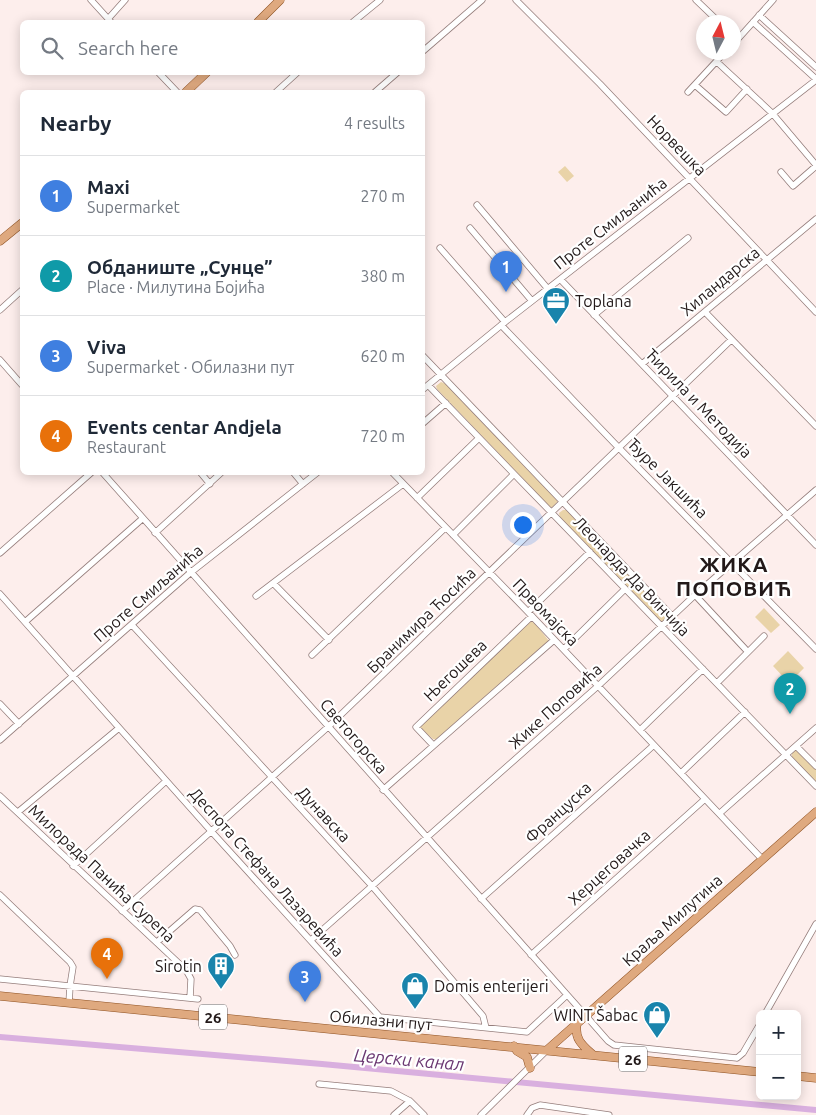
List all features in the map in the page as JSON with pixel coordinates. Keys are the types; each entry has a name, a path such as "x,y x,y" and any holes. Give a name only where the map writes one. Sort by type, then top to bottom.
{"main road":[{"path":"260,20 280,0"},
{"path":"191,90 204,75"},
{"path":"0,241 20,226"},
{"name":"Краља Милутина","path":"547,1050 816,812"},
{"name":"Обилазни пут","path":"0,996 756,1072"},
{"path":"577,1023 576,1033 578,1039 593,1055"},
{"path":"514,1046 517,1051 527,1057 529,1069"},
{"path":"801,1076 816,1078"}],"street":[{"path":"91,0 109,20"},
{"path":"111,20 125,0"},
{"path":"355,20 380,0"},
{"path":"425,49 482,0"},
{"name":"Норвешка","path":"516,0 600,84 816,312"},
{"path":"696,0 712,15"},
{"path":"741,34 773,0"},
{"path":"760,15 816,67"},
{"path":"753,22 816,80"},
{"path":"688,92 717,62 772,113 816,166 793,186 781,172"},
{"path":"161,75 175,90"},
{"path":"278,90 295,75"},
{"path":"377,90 395,75"},
{"name":"Проте Смиљанића","path":"425,388 503,324 816,80"},
{"path":"695,85 726,112 747,89"},
{"path":"477,205 548,290"},
{"name":"Хиландарска","path":"642,364 816,219"},
{"path":"470,228 532,302"},
{"path":"594,315 688,238"},
{"name":"Ђуре Јакшића","path":"440,248 503,324 618,447 816,649"},
{"name":"Ћирила и Методија","path":"561,280 816,545"},
{"path":"0,310 20,292"},
{"path":"705,312 816,426"},
{"name":"Бранимира Ћосића","path":"122,911 328,727 490,574 618,447 731,340"},
{"name":"Леонарда Да Винчија","path":"425,358 672,616"},
{"path":"0,360 20,383"},
{"name":"Леонарда Да Винчија","path":"428,385 816,786"},
{"path":"425,421 446,403"},
{"path":"417,498 479,438"},
{"path":"452,535 514,474"},
{"path":"0,553 89,475"},
{"name":"Светогорска","path":"105,475 608,1041 614,1044 737,1058"},
{"path":"202,475 210,484"},
{"path":"155,533 219,475"},
{"path":"296,475 303,484"},
{"name":"Проте Смиљанића","path":"0,740 74,677 190,573 314,475"},
{"name":"Првомајска","path":"395,475 564,649 762,859"},
{"path":"256,596 403,484"},
{"name":"Жике Поповића","path":"311,940 598,686 695,595 816,490"},
{"path":"25,622 142,519"},
{"path":"312,655 445,528"},
{"path":"530,614 590,552"},
{"path":"274,584 329,640"},
{"path":"564,649 625,589"},
{"name":"Деспота Стефана Лазаревића","path":"0,594 380,1017 527,1032 567,995"},
{"path":"695,595 748,652"},
{"name":"Његошева","path":"433,745 416,727 530,614"},
{"name":"Дунавска","path":"132,625 372,886 479,1012 485,1021 486,1028"},
{"path":"717,683 764,636"},
{"path":"383,790 554,640"},
{"path":"640,730 703,669"},
{"path":"0,704 19,724"},
{"path":"681,773 745,712"},
{"path":"18,812 119,728"},
{"path":"720,813 816,728"},
{"name":"Француска","path":"481,899 654,745"},
{"path":"796,746 816,766"},
{"path":"73,866 166,781"},
{"name":"Милорада Панића Сурепа","path":"0,796 186,970 191,979 190,998"},
{"name":"Херцеговачка","path":"531,955 705,799"},
{"path":"0,895 70,962 73,967 70,1002"},
{"path":"156,942 195,909 200,910 230,946 235,955"},
{"path":"767,1010 816,924"},
{"path":"0,979 198,999"},
{"path":"741,1070 737,1058 743,1053 756,1031"},
{"path":"481,1115 547,1050"},
{"path":"319,1084 391,1091 410,1101 424,1115"},
{"path":"394,1115 410,1101"},
{"path":"527,1115 532,1108 540,1105 609,1115"}],"shaded area":[{"path":"565,166 574,176 567,182 558,172"},
{"path":"441,382 446,384 558,501 553,507 550,507 437,389 436,386"},
{"path":"567,510 668,615 663,622 560,518 559,513"},
{"path":"764,608 780,625 771,633 755,617"},
{"path":"529,621 535,623 549,641 437,740 420,728 421,726"},
{"path":"788,651 804,668 789,683 773,666"},
{"path":"797,750 816,768 816,783 792,758 792,752"}],"waterway":[{"name":"Церски канал","path":"0,1037 322,1064 816,1110"}],"place":[{"name":"Maxi","path":"506,292"},
{"name":"Toplana","path":"556,325"},
{"name":"Обданиште „Сунце”","path":"790,714"},
{"name":"Events centar Andjela","path":"107,979"},
{"name":"Sirotin","path":"221,990"},
{"name":"Viva","path":"305,1002"},
{"name":"Domis enterijeri","path":"415,1010"},
{"name":"WINT Šabac","path":"657,1039"}],"district":[{"name":"ЖИКА ПОПОВИЋ","path":"734,576"}]}
